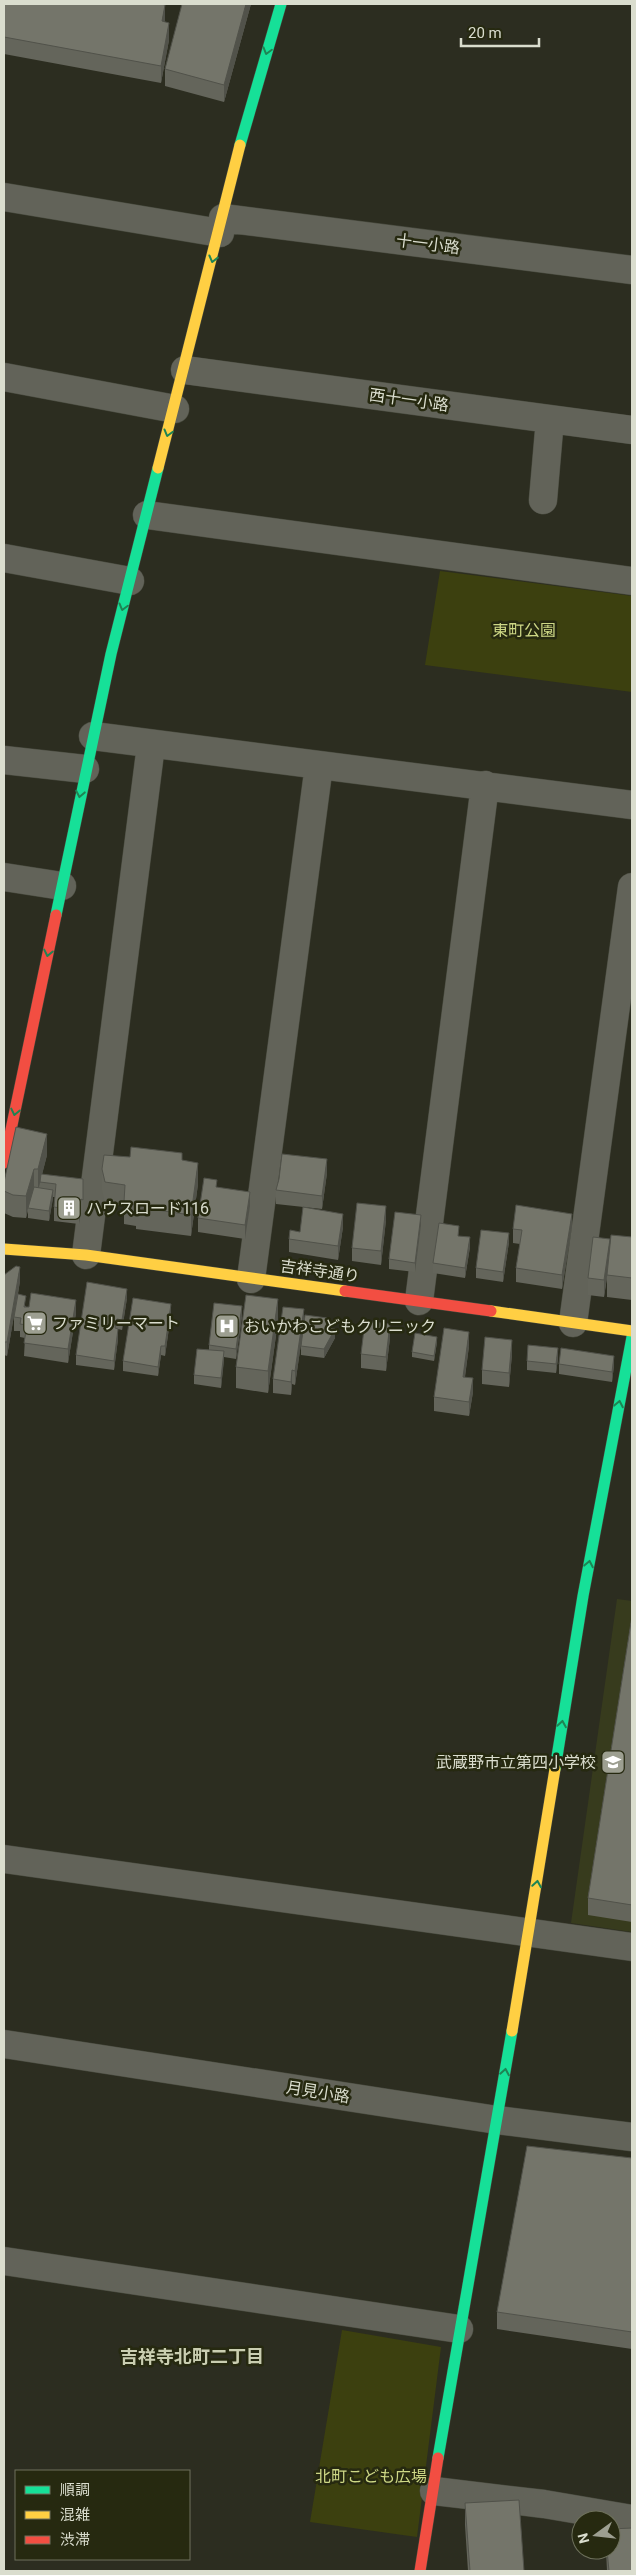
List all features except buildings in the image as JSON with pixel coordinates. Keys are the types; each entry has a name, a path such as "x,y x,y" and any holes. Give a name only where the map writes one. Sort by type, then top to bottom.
{"street":[{"path":"4,1163 85,769 130,581 222,226 244,131 280,4"},
{"name":"十一小路","path":"4,197 222,226 632,270"},
{"name":"西十一小路","path":"185,370 632,430"},
{"path":"4,377 175,409"},
{"path":"543,500 550,419"},
{"path":"147,515 632,581"},
{"path":"4,558 130,581"},
{"path":"93,736 151,745 485,785 632,806"},
{"path":"86,1255 151,745"},
{"path":"4,760 85,769"},
{"path":"251,1278 319,765"},
{"path":"419,1301 485,785"},
{"path":"4,877 62,886"},
{"path":"573,1322 632,887"},
{"name":"吉祥寺通り","path":"4,1249 86,1255 632,1331"},
{"path":"420,2571 459,2329 529,1933 583,1596 632,1337"},
{"path":"4,1859 632,1947"},
{"name":"月見小路","path":"4,2044 497,2120 632,2137"},
{"path":"4,2261 459,2329"},
{"path":"434,2491 544,2504 632,2519"}],"shaded area":[{"name":"武蔵野市立第四小学校","path":"617,1599 632,1601 632,1932 571,1923"}],"green space":[{"name":"東町公園","path":"440,571 632,596 632,692 425,665"},
{"name":"北町こども広場","path":"342,2330 441,2347 417,2537 310,2522"}],"traffic: fast":[{"path":"240,145 281,4"},
{"path":"56,915 111,654 158,468"},
{"path":"555,1769 583,1596 632,1337"},
{"path":"438,2458 512,2031"}],"traffic: slow":[{"path":"158,468 240,145"},
{"path":"4,1249 86,1255 345,1291"},
{"path":"491,1311 632,1331"},
{"path":"512,2031 555,1769"}],"traffic: jam":[{"path":"4,1163 56,915"},
{"path":"345,1291 491,1311"},
{"path":"420,2571 438,2458"}],"place":[{"name":"ハウスロード116","path":"69,1208"},
{"name":"ファミリーマート","path":"35,1323"},
{"name":"おいかわこどもクリニック","path":"227,1326"},
{"name":"武蔵野市立第四小学校","path":"613,1762"}],"district":[{"name":"吉祥寺北町二丁目","path":"192,2356"}]}
